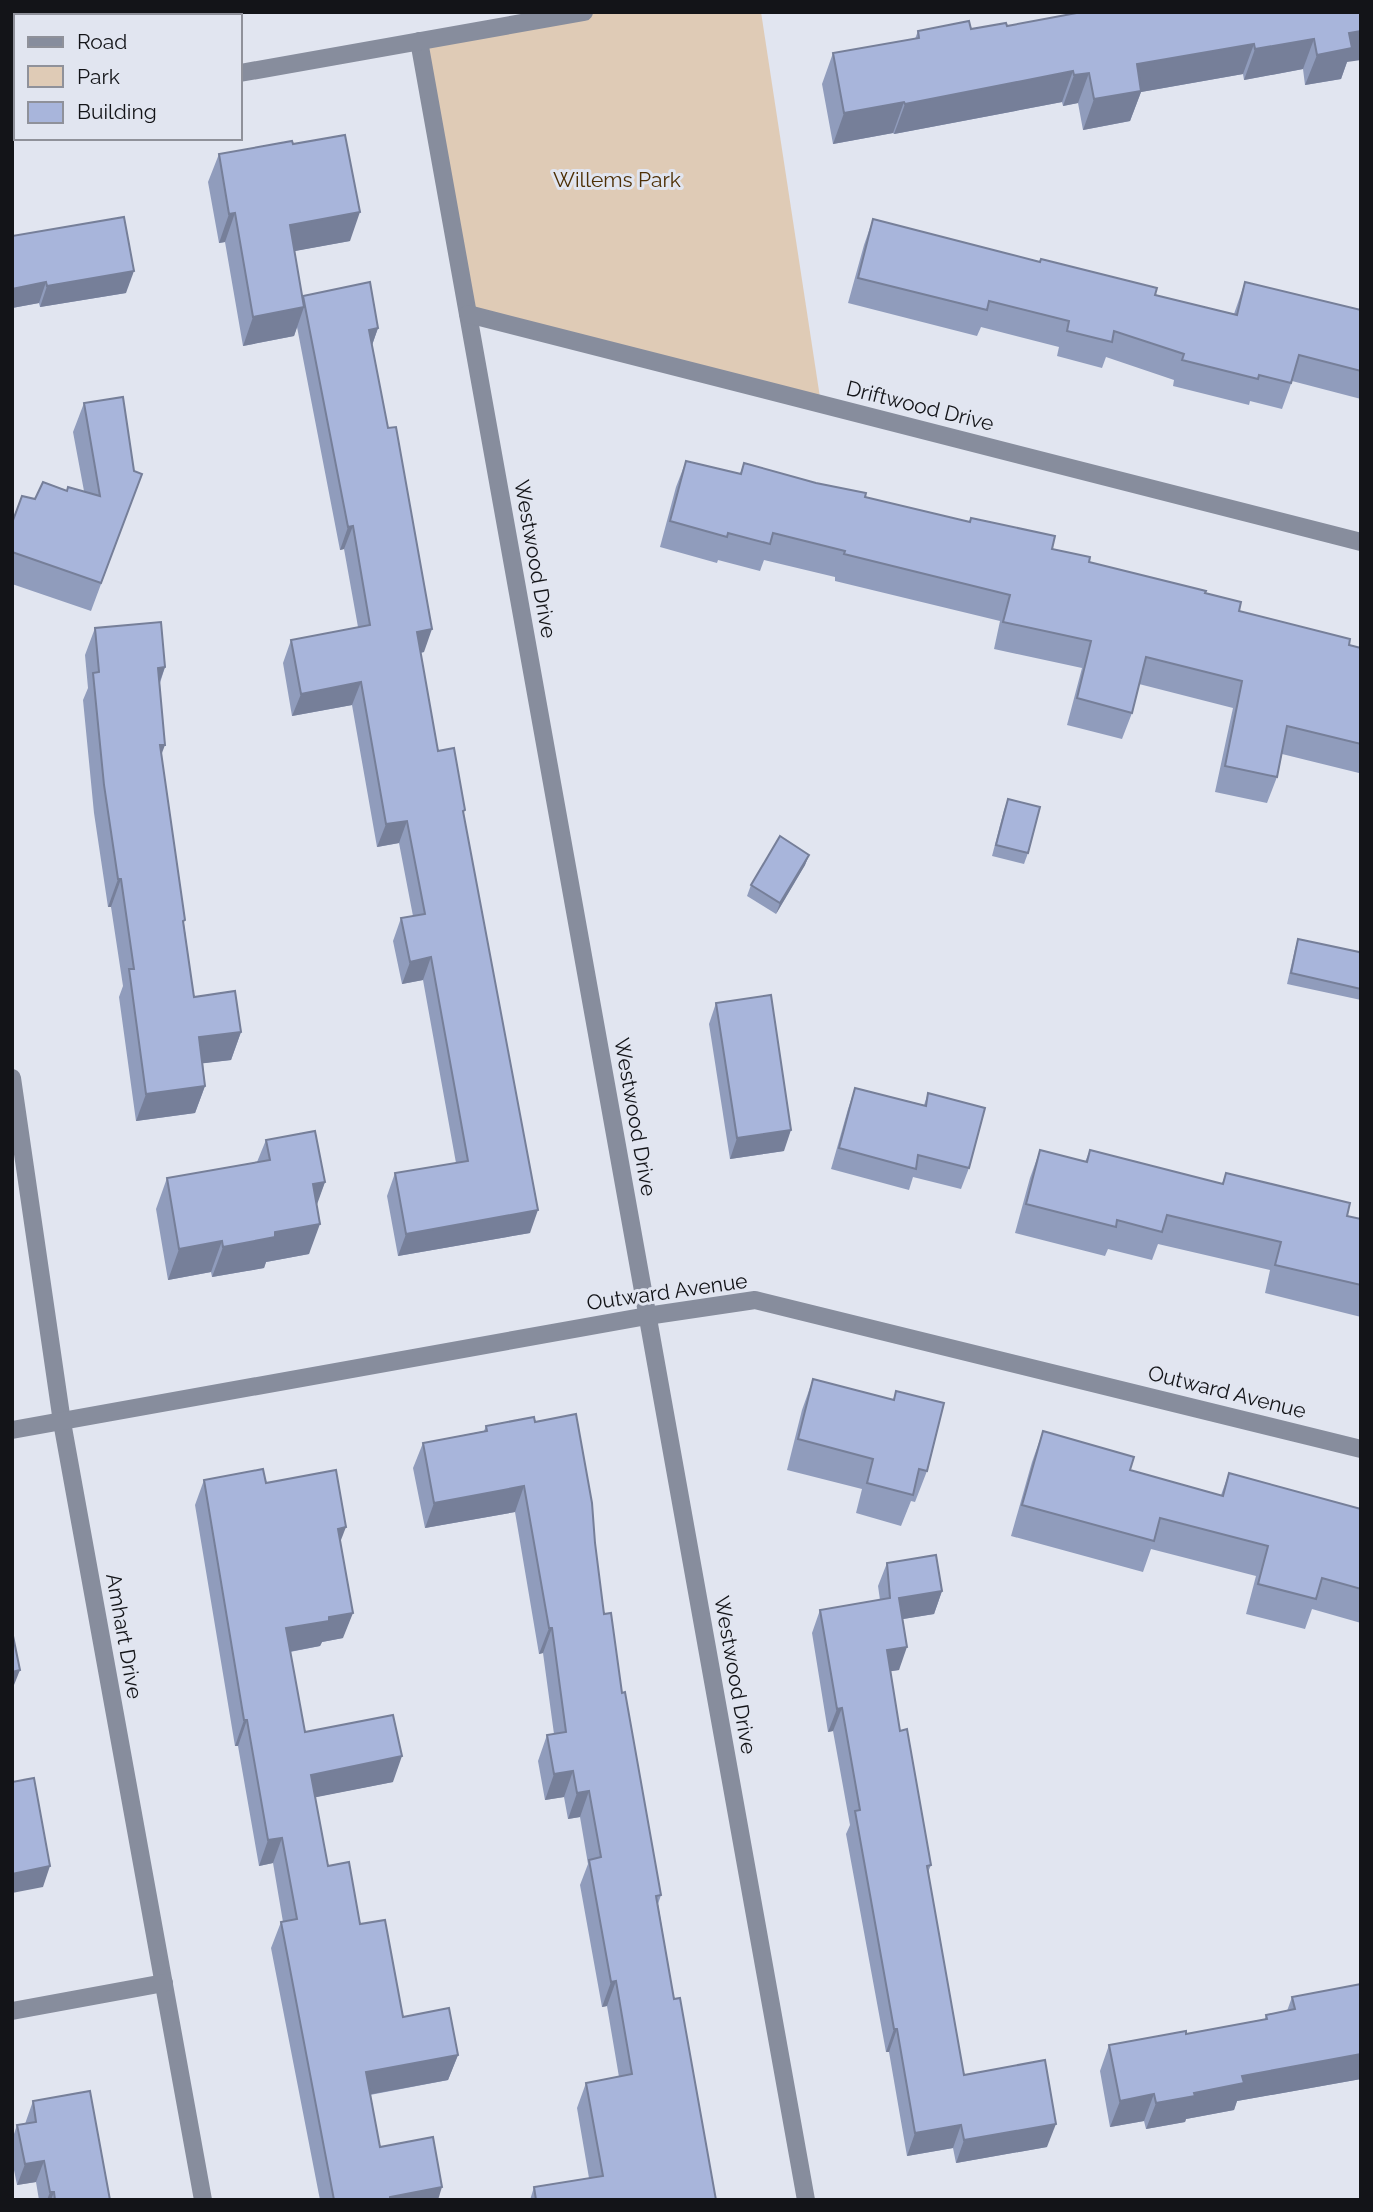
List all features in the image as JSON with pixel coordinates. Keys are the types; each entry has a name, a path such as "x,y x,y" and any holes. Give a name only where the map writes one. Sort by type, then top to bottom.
{"street":[{"path":"242,73 584,12"},
{"name":"Westwood Drive","path":"419,41 806,2200"},
{"name":"Driftwood Drive","path":"468,314 1361,542"},
{"name":"Amhart Drive","path":"12,1078 62,1422 203,2200"},
{"name":"Outward Avenue","path":"12,1430 647,1316 755,1300 1361,1449"},
{"path":"12,2011 164,1983"}],"green space":[{"name":"Willems Park","path":"584,12 761,12 821,404 468,314 419,41"}],"building":[{"path":"1082,12 1361,12 1361,31 1349,33 1352,48 1317,55 1314,39 1255,49 1254,44 1137,64 1141,91 1094,99 1089,73 1074,75 1073,71 905,104 904,102 844,113 833,53 919,38 918,31 969,21 971,29 1006,23 1007,26"},
{"path":"345,135 360,212 290,225 304,307 253,317 235,213 229,214 219,154"},
{"path":"124,217 134,271 47,286 46,282 12,289 12,236"},
{"path":"873,219 1040,262 1041,259 1157,288 1155,295 1237,315 1245,282 1361,310 1361,371 1299,355 1291,383 1259,375 1258,379 1182,360 1184,354 1114,331 1112,342 1067,331 1069,321 989,301 987,310 858,278"},
{"path":"370,282 378,328 369,330 388,428 396,427 432,629 417,632 438,751 454,748 465,810 463,811 538,1210 406,1234 395,1173 468,1161 431,957 410,962 401,918 425,914 407,821 386,824 361,682 301,694 291,640 370,625 353,526 348,527 303,296"},
{"path":"123,397 134,471 142,474 101,583 12,552 12,523 22,496 35,499 43,482 67,491 68,487 100,496 84,403"},
{"path":"686,461 741,474 744,463 816,483 866,493 865,497 970,522 971,518 1055,536 1052,549 1090,557 1089,562 1206,591 1205,593 1241,602 1239,611 1350,639 1349,645 1361,648 1361,744 1287,726 1277,777 1225,766 1242,681 1146,657 1132,713 1077,698 1091,641 1003,622 1010,595 844,554 845,551 773,533 770,544 728,533 727,537 670,521"},
{"path":"161,622 165,667 158,668 165,745 160,745 194,997 235,991 241,1032 199,1037 205,1086 146,1094 129,969 134,969 104,785 93,673 99,672 95,628"},
{"path":"1008,799 1040,807 1028,853 996,845"},
{"path":"780,836 809,855 780,903 751,885"},
{"path":"1298,939 1359,952 1361,989 1291,973"},
{"path":"771,995 791,1130 737,1138 716,1003"},
{"path":"855,1088 926,1106 928,1093 985,1108 969,1168 918,1155 916,1169 839,1148"},
{"path":"315,1131 325,1182 313,1184 320,1224 275,1232 275,1237 223,1247 222,1241 179,1249 167,1178 270,1160 266,1140"},
{"path":"1040,1150 1087,1162 1090,1150 1223,1184 1226,1173 1350,1203 1347,1216 1361,1219 1361,1285 1275,1265 1281,1242 1167,1215 1162,1232 1117,1220 1116,1227 1026,1204"},
{"path":"813,1379 894,1400 896,1391 944,1403 927,1471 919,1469 913,1495 867,1483 873,1459 798,1439"},
{"path":"576,1414 592,1503 604,1614 611,1613 622,1693 625,1692 661,1895 656,1896 674,1999 680,1998 716,2200 536,2200 534,2187 603,2176 586,2083 632,2074 616,1981 611,1982 589,1860 601,1857 589,1791 577,1793 573,1771 554,1774 547,1735 566,1732 552,1628 549,1628 524,1486 434,1503 423,1443 487,1431 486,1426 534,1417 535,1422"},
{"path":"1043,1431 1134,1457 1130,1470 1223,1496 1229,1473 1361,1509 1361,1589 1322,1578 1316,1599 1258,1584 1268,1546 1160,1518 1154,1541 1022,1505"},
{"path":"263,1469 266,1483 336,1470 346,1527 338,1529 353,1613 329,1617 329,1621 286,1628 305,1732 393,1715 402,1756 311,1775 328,1866 349,1862 360,1924 385,1920 403,2017 449,2008 458,2055 366,2072 380,2147 433,2137 442,2187 390,2197 390,2200 334,2200 281,1922 297,1919 282,1838 268,1840 247,1720 244,1720 204,1480"},
{"path":"936,1555 942,1591 899,1598 907,1647 887,1650 900,1731 907,1729 931,1865 927,1866 964,2075 1045,2060 1056,2124 964,2140 961,2125 915,2133 855,1811 860,1810 842,1708 837,1709 820,1610 890,1598 887,1563"},
{"path":"12,1631 20,1670 12,1672"},
{"path":"34,1778 50,1866 12,1874 12,1782"},
{"path":"1361,1984 1361,2054 1242,2076 1244,2083 1194,2093 1195,2096 1156,2103 1154,2094 1120,2101 1109,2045 1267,2019 1266,2015 1295,2009 1292,1997"},
{"path":"90,2091 110,2200 55,2200 54,2192 50,2192 44,2161 25,2164 17,2125 36,2122 33,2101"}]}
